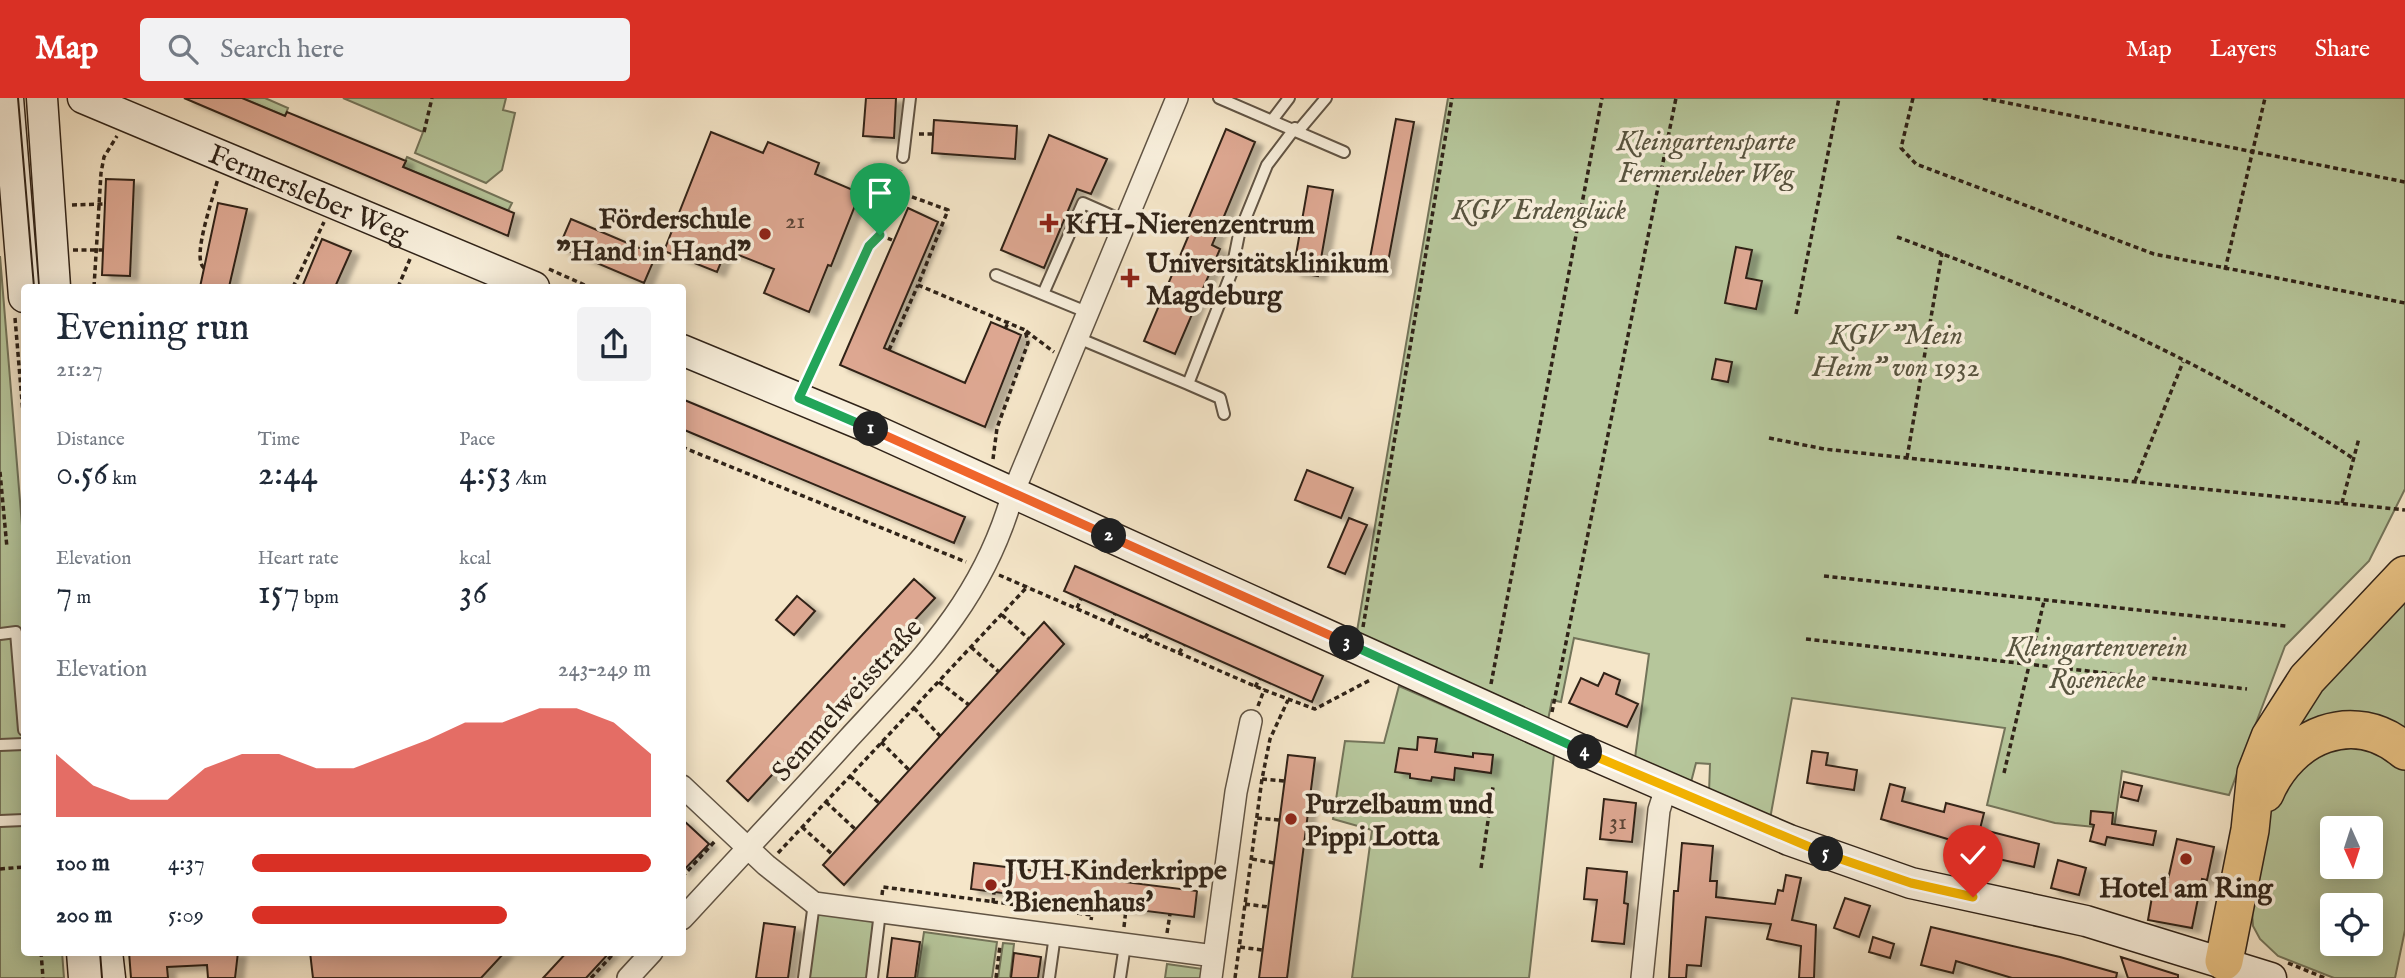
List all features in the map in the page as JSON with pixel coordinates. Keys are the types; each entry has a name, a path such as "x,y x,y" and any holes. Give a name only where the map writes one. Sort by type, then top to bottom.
{"highway":[{"path":"2251,972 2250,830 2256,773 2280,718 2307,679 2405,575"},
{"path":"2250,830 2276,769 2306,741 2328,733 2358,731 2378,735 2405,751"}],"street":[{"path":"8,98 23,284"},
{"path":"43,98 55,284"},
{"name":"Fermersleber Weg","path":"83,98 527,284"},
{"path":"1013,493 1177,98"},
{"path":"686,352 799,398 1666,788 1789,840 1898,879 2048,911 2251,972"},
{"name":"Semmelweisstraße","path":"686,915 955,618 984,570 1013,493"},
{"path":"1211,978 1236,792 1251,721"},
{"path":"1642,978 1659,810 1666,788"},
{"path":"686,790 766,865 814,903 1214,956"},
{"path":"82,956 84,978"},
{"path":"107,956 110,978"},
{"path":"628,978 648,956"}],"lane":[{"path":"903,158 910,98"},
{"path":"1219,98 1297,129 1344,152"},
{"path":"1273,119 1289,98"},
{"path":"1188,384 1231,274 1239,235 1267,165 1326,98"},
{"path":"1042,294 1083,203 1126,222"},
{"path":"996,275 1089,313"},
{"path":"1078,338 1220,398 1224,414"},
{"path":"0,634 16,632 21,693"},
{"path":"0,745 21,744"},
{"path":"0,821 21,820"},
{"path":"804,978 814,903"},
{"path":"872,978 880,912"},
{"path":"1049,978 1055,935"},
{"path":"1121,978 1125,944"}],"path":[{"path":"424,132 432,98"},
{"path":"1359,649 1451,98"},
{"path":"1493,675 1602,98"},
{"path":"1555,701 1676,98"},
{"path":"1796,314 1839,98"},
{"path":"1913,98 1901,148 1916,164 2115,242 2154,254 2405,303"},
{"path":"1983,98 2405,181"},
{"path":"2225,270 2265,98"},
{"path":"95,284 101,250 104,158 118,134"},
{"path":"799,398 869,246 880,235 896,191 903,158"},
{"path":"204,268 198,258 219,176"},
{"path":"890,350 948,210 896,191"},
{"path":"63,205 102,204"},
{"path":"294,284 298,274 310,262 325,220"},
{"path":"207,226 213,227"},
{"path":"880,235 892,240"},
{"path":"1897,237 1942,253 2069,307 2183,362 2310,430 2354,459"},
{"path":"65,251 101,250"},
{"path":"1907,458 1942,253"},
{"path":"399,284 411,257"},
{"path":"918,285 1009,321 1052,351"},
{"path":"1005,329 1009,321"},
{"path":"992,465 997,428 1028,343 1025,330"},
{"path":"2135,481 2183,362"},
{"path":"1769,438 1824,449 2405,510"},
{"path":"2342,503 2359,438"},
{"path":"0,472 7,548"},
{"path":"1824,576 2286,626"},
{"path":"766,865 1028,586"},
{"path":"1077,608 1081,599"},
{"path":"2004,773 2045,601"},
{"path":"1111,623 1115,614"},
{"path":"1002,615 1029,639"},
{"path":"1145,638 1150,630"},
{"path":"1806,639 2247,689"},
{"path":"1179,653 1184,645"},
{"path":"971,648 999,672"},
{"path":"1218,670 1222,662"},
{"path":"1255,687 1259,678"},
{"path":"1251,721 1264,690 1315,709 1374,678"},
{"path":"939,682 969,705"},
{"path":"1235,978 1262,779 1270,739 1293,694"},
{"path":"914,708 940,736"},
{"path":"881,742 909,770"},
{"path":"850,776 879,803"},
{"path":"1262,779 1284,781"},
{"path":"1481,868 1493,787"},
{"path":"826,802 855,829"},
{"path":"1257,818 1279,820"},
{"path":"802,827 832,855"},
{"path":"686,873 727,829"},
{"path":"1252,859 1274,863"},
{"path":"0,869 21,867"},
{"path":"880,912 883,887 1092,915 1088,939"},
{"path":"993,903 994,892"},
{"path":"1037,908 1038,898"},
{"path":"1081,914 1082,903"},
{"path":"1245,904 1268,907"},
{"path":"996,978 1002,928"},
{"path":"1240,947 1262,950"},
{"path":"41,956 43,978"},
{"path":"592,978 611,956"}],"green space":[{"path":"242,98 265,98 288,108 285,116"},
{"path":"343,98 506,98 503,110 515,113 502,170 486,183 415,153 423,132"},
{"path":"1448,98 2405,98 2405,489 2369,561 2285,646 2229,795 2122,771 2114,829 2055,823 1987,805 2005,728 1792,698 1770,819 1709,793 1710,764 1696,763 1690,786 1635,758 1649,654 1574,638 1561,702 1552,700 1547,725 1356,637"},
{"path":"407,157 512,203 508,211 403,167"},
{"path":"0,256 21,513 21,956 62,956 64,978 0,978"},
{"path":"2405,589 2405,739 2287,726"},
{"path":"1399,686 1554,754 1529,978 1352,978 1372,830 1333,819 1345,741 1384,743"},
{"path":"2346,740 2405,765 2405,930 2395,978 2334,978 2278,956 2260,939 2253,926 2252,911 2264,826 2281,777"},
{"path":"817,912 876,921 868,978 808,978"},
{"path":"924,932 997,942 992,978 917,978"},
{"path":"1003,943 1014,944 1010,978 998,978"},
{"path":"1167,964 1203,969 1202,978 1165,978"}],"building":[{"path":"184,98 242,98 285,116 287,112 406,161 403,167 514,213 508,236"},
{"path":"866,98 896,98 894,138 863,136"},
{"path":"1396,119 1414,122 1386,273 1368,269"},
{"path":"934,120 1017,126 1015,159 932,153"},
{"path":"1226,129 1255,142 1212,245 1220,249 1175,354 1144,341 1188,237 1182,234"},
{"path":"711,132 763,153 768,142 819,163 815,174 860,193 831,266 828,265 809,312 764,293 774,269 726,250 717,272 664,251"},
{"path":"1049,135 1107,159 1091,194 1077,189 1044,268 1001,250"},
{"path":"106,179 134,180 130,276 102,275"},
{"path":"1308,186 1333,190 1318,276 1293,272"},
{"path":"218,203 247,209 230,284 201,284"},
{"path":"908,208 938,222 884,348 965,383 991,322 1021,335 985,427 840,365"},
{"path":"571,219 656,255 644,283 559,247"},
{"path":"322,239 351,251 336,284 303,284"},
{"path":"1736,247 1752,250 1746,278 1762,281 1756,309 1725,303"},
{"path":"1716,359 1732,362 1728,382 1712,379"},
{"path":"686,401 965,517 954,543 686,431"},
{"path":"1307,470 1353,488 1341,518 1295,500"},
{"path":"1349,518 1367,525 1345,574 1328,567"},
{"path":"1075,566 1323,676 1312,702 1064,591"},
{"path":"914,579 935,598 748,801 727,781"},
{"path":"797,596 815,611 794,635 776,620"},
{"path":"1044,622 1064,644 844,885 823,865"},
{"path":"1604,673 1620,680 1616,694 1638,704 1627,727 1569,703 1581,678 1598,686"},
{"path":"1418,737 1437,739 1435,752 1473,757 1473,753 1493,755 1491,773 1455,768 1454,780 1432,777 1431,781 1410,778 1410,774 1395,772 1399,748 1417,750"},
{"path":"1812,751 1828,753 1826,765 1857,770 1854,790 1807,783"},
{"path":"1288,755 1315,758 1287,978 1259,978"},
{"path":"2124,782 2142,786 2138,801 2121,797"},
{"path":"1890,784 1905,788 1902,801 1944,812 1946,803 1984,813 1980,829 2039,844 2034,867 1994,858 1997,848 1965,839 1964,844 1881,819"},
{"path":"1604,799 1636,803 1632,842 1600,839"},
{"path":"2091,811 2113,813 2112,824 2156,831 2153,845 2107,837 2105,845 2090,841 2094,825 2090,824"},
{"path":"686,823 709,844 686,868"},
{"path":"2177,839 2214,847 2207,880 2202,879 2192,928 2148,920 2153,891 2165,893"},
{"path":"1682,843 1713,846 1710,881 1717,881 1716,897 1775,904 1778,890 1783,891 1786,875 1801,878 1792,920 1816,925 1814,978 1799,978 1801,946 1767,939 1771,924 1706,917 1701,966 1687,965 1686,978 1669,978 1674,891 1678,891"},
{"path":"2058,860 2086,868 2079,895 2051,888"},
{"path":"974,863 1197,891 1194,917 971,889"},
{"path":"1587,868 1627,872 1624,903 1628,904 1624,944 1592,941 1597,900 1584,899"},
{"path":"1845,898 1870,906 1859,937 1834,928"},
{"path":"764,923 795,927 788,978 756,978"},
{"path":"1931,927 2060,957 2117,973 2116,978 2012,978 1956,961 1953,973 1921,965"},
{"path":"1873,937 1894,944 1890,958 1869,952"},
{"path":"892,938 920,942 915,978 887,978"},
{"path":"1014,953 1041,957 1038,978 1011,978"},
{"path":"129,956 238,956 235,978 208,978 207,965 167,967 168,978 131,978"},
{"path":"310,956 501,956 481,978 313,978"},
{"path":"563,956 606,956 586,978 543,978"},
{"path":"2121,957 2178,975 2178,978 2128,978"}],"tram line":[{"path":"18,98 34,284"},
{"path":"100,956 102,978"}],"place":[{"name":"KfH-Nierenzentrum","path":"1049,223"},
{"name":"Förderschule \"Hand in Hand\"","path":"765,234"},
{"name":"Universitätsklinikum Magdeburg","path":"1130,278"},
{"name":"Purzelbaum und Pippi Lotta","path":"1291,819"},
{"name":"Hotel am Ring","path":"2186,859"},
{"name":"JUH Kinderkrippe 'Bienenhaus'","path":"991,885"}],"route":[{"path":"880,235 869,246 799,398 1738,819 1872,870 1923,886 1973,897"}],"park label":[{"name":"Kleingartensparte Fermersleber Weg","path":"1706,156"},
{"name":"KGV Erdenglück","path":"1539,209"},
{"name":"KGV \"Mein Heim\" von 1932","path":"1896,350"},
{"name":"Kleingartenverein Rosenecke","path":"2097,662"}]}
